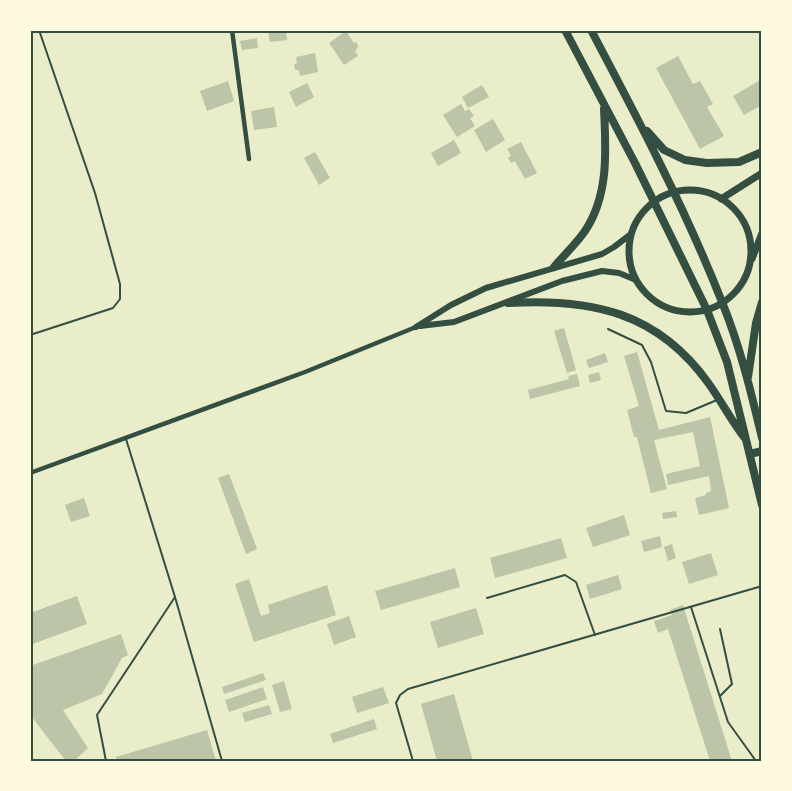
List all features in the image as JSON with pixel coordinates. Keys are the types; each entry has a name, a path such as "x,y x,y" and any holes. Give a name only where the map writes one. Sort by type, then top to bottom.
{"main road":[{"path":"565,30 707,310 727,362 762,505"},
{"path":"591,30 673,192 723,303 748,379 762,438"},
{"path":"554,267 585,231 599,204 604,176 604,104"},
{"path":"640,124 664,150 685,160 707,163 740,162 762,152"},
{"path":"721,199 762,173"},
{"path":"751,261 749,236 738,213 721,199 696,190 673,192 653,201 639,216 631,234 629,258 636,280 654,301 680,312 707,310 723,303 741,285 751,261 762,233"},
{"path":"508,303 540,301 609,309 647,326 680,350 708,383 731,421 746,438"},
{"path":"748,379 756,323 762,302"},
{"path":"750,454 762,451"}],"street":[{"path":"232,30 249,159"},
{"path":"30,473 305,372 416,327 451,305 486,288 602,254 631,234"},
{"path":"416,327 454,322 508,303 562,280 602,271 619,273 636,280"}],"lane":[{"path":"30,335 113,308 120,299 120,284 95,193 39,30"},
{"path":"608,328 642,345 651,362 666,411 686,413 718,400"},
{"path":"126,438 222,761"},
{"path":"487,598 565,575 576,582 595,635"},
{"path":"413,761 396,703 400,695 408,689 762,586"},
{"path":"106,761 97,715 175,597"},
{"path":"691,607 731,729 738,735 756,761"},
{"path":"720,629 732,684 720,696"}],"building":[{"path":"268,30 286,30 287,40 270,42"},
{"path":"346,31 353,42 357,43 358,47 355,51 358,56 344,65 329,43"},
{"path":"257,38 258,48 242,50 240,41"},
{"path":"315,53 318,72 300,76 299,70 295,70 296,57"},
{"path":"678,56 693,84 700,81 713,104 707,107 724,136 700,149 656,68"},
{"path":"762,79 762,105 744,115 733,96"},
{"path":"228,81 234,101 207,111 200,91"},
{"path":"307,83 314,97 296,107 289,92"},
{"path":"482,85 489,97 468,108 462,97"},
{"path":"461,104 465,111 469,109 474,116 470,118 475,126 457,137 443,115"},
{"path":"274,107 277,127 254,130 251,111"},
{"path":"493,119 505,140 486,152 474,130"},
{"path":"454,140 461,153 438,166 431,153"},
{"path":"521,142 537,173 525,179 515,161 511,163 508,158 511,156 507,149"},
{"path":"315,152 330,178 319,185 304,158"},
{"path":"564,328 576,370 567,373 554,331"},
{"path":"637,352 659,430 710,417 729,508 699,515 695,498 711,491 709,476 668,485 666,474 700,466 693,432 654,440 667,489 651,493 637,437 634,437 627,410 639,406 624,356"},
{"path":"605,353 608,362 589,368 586,360"},
{"path":"599,372 601,380 590,383 588,375"},
{"path":"577,374 580,386 530,399 528,390 569,379 568,376"},
{"path":"229,474 257,549 246,554 218,478"},
{"path":"84,498 90,516 71,522 65,505"},
{"path":"676,511 677,517 663,519 662,513"},
{"path":"624,515 630,535 593,547 586,528"},
{"path":"660,536 662,547 644,552 641,541"},
{"path":"561,538 567,558 495,578 490,558"},
{"path":"672,544 676,558 668,561 664,547"},
{"path":"711,553 718,575 689,584 682,562"},
{"path":"455,568 460,587 381,610 375,591"},
{"path":"618,575 622,589 590,599 586,585"},
{"path":"249,579 261,616 270,613 268,605 327,585 336,615 254,642 235,584"},
{"path":"77,596 87,624 30,645 30,613"},
{"path":"683,605 732,761 710,761 668,629 658,633 654,621 672,615 670,610"},
{"path":"476,608 484,634 438,648 430,622"},
{"path":"349,616 356,637 334,645 327,624"},
{"path":"121,634 128,655 122,658 102,694 63,710 88,748 74,761 66,761 34,720 30,707 30,666"},
{"path":"263,673 266,680 224,694 222,687"},
{"path":"284,681 292,709 280,712 272,685"},
{"path":"263,687 267,699 229,712 225,700"},
{"path":"383,687 389,703 357,713 352,697"},
{"path":"454,694 473,761 437,761 421,704"},
{"path":"269,705 272,714 245,722 242,713"},
{"path":"374,719 377,729 333,743 330,734"},
{"path":"207,730 216,761 117,761 116,757"}]}
